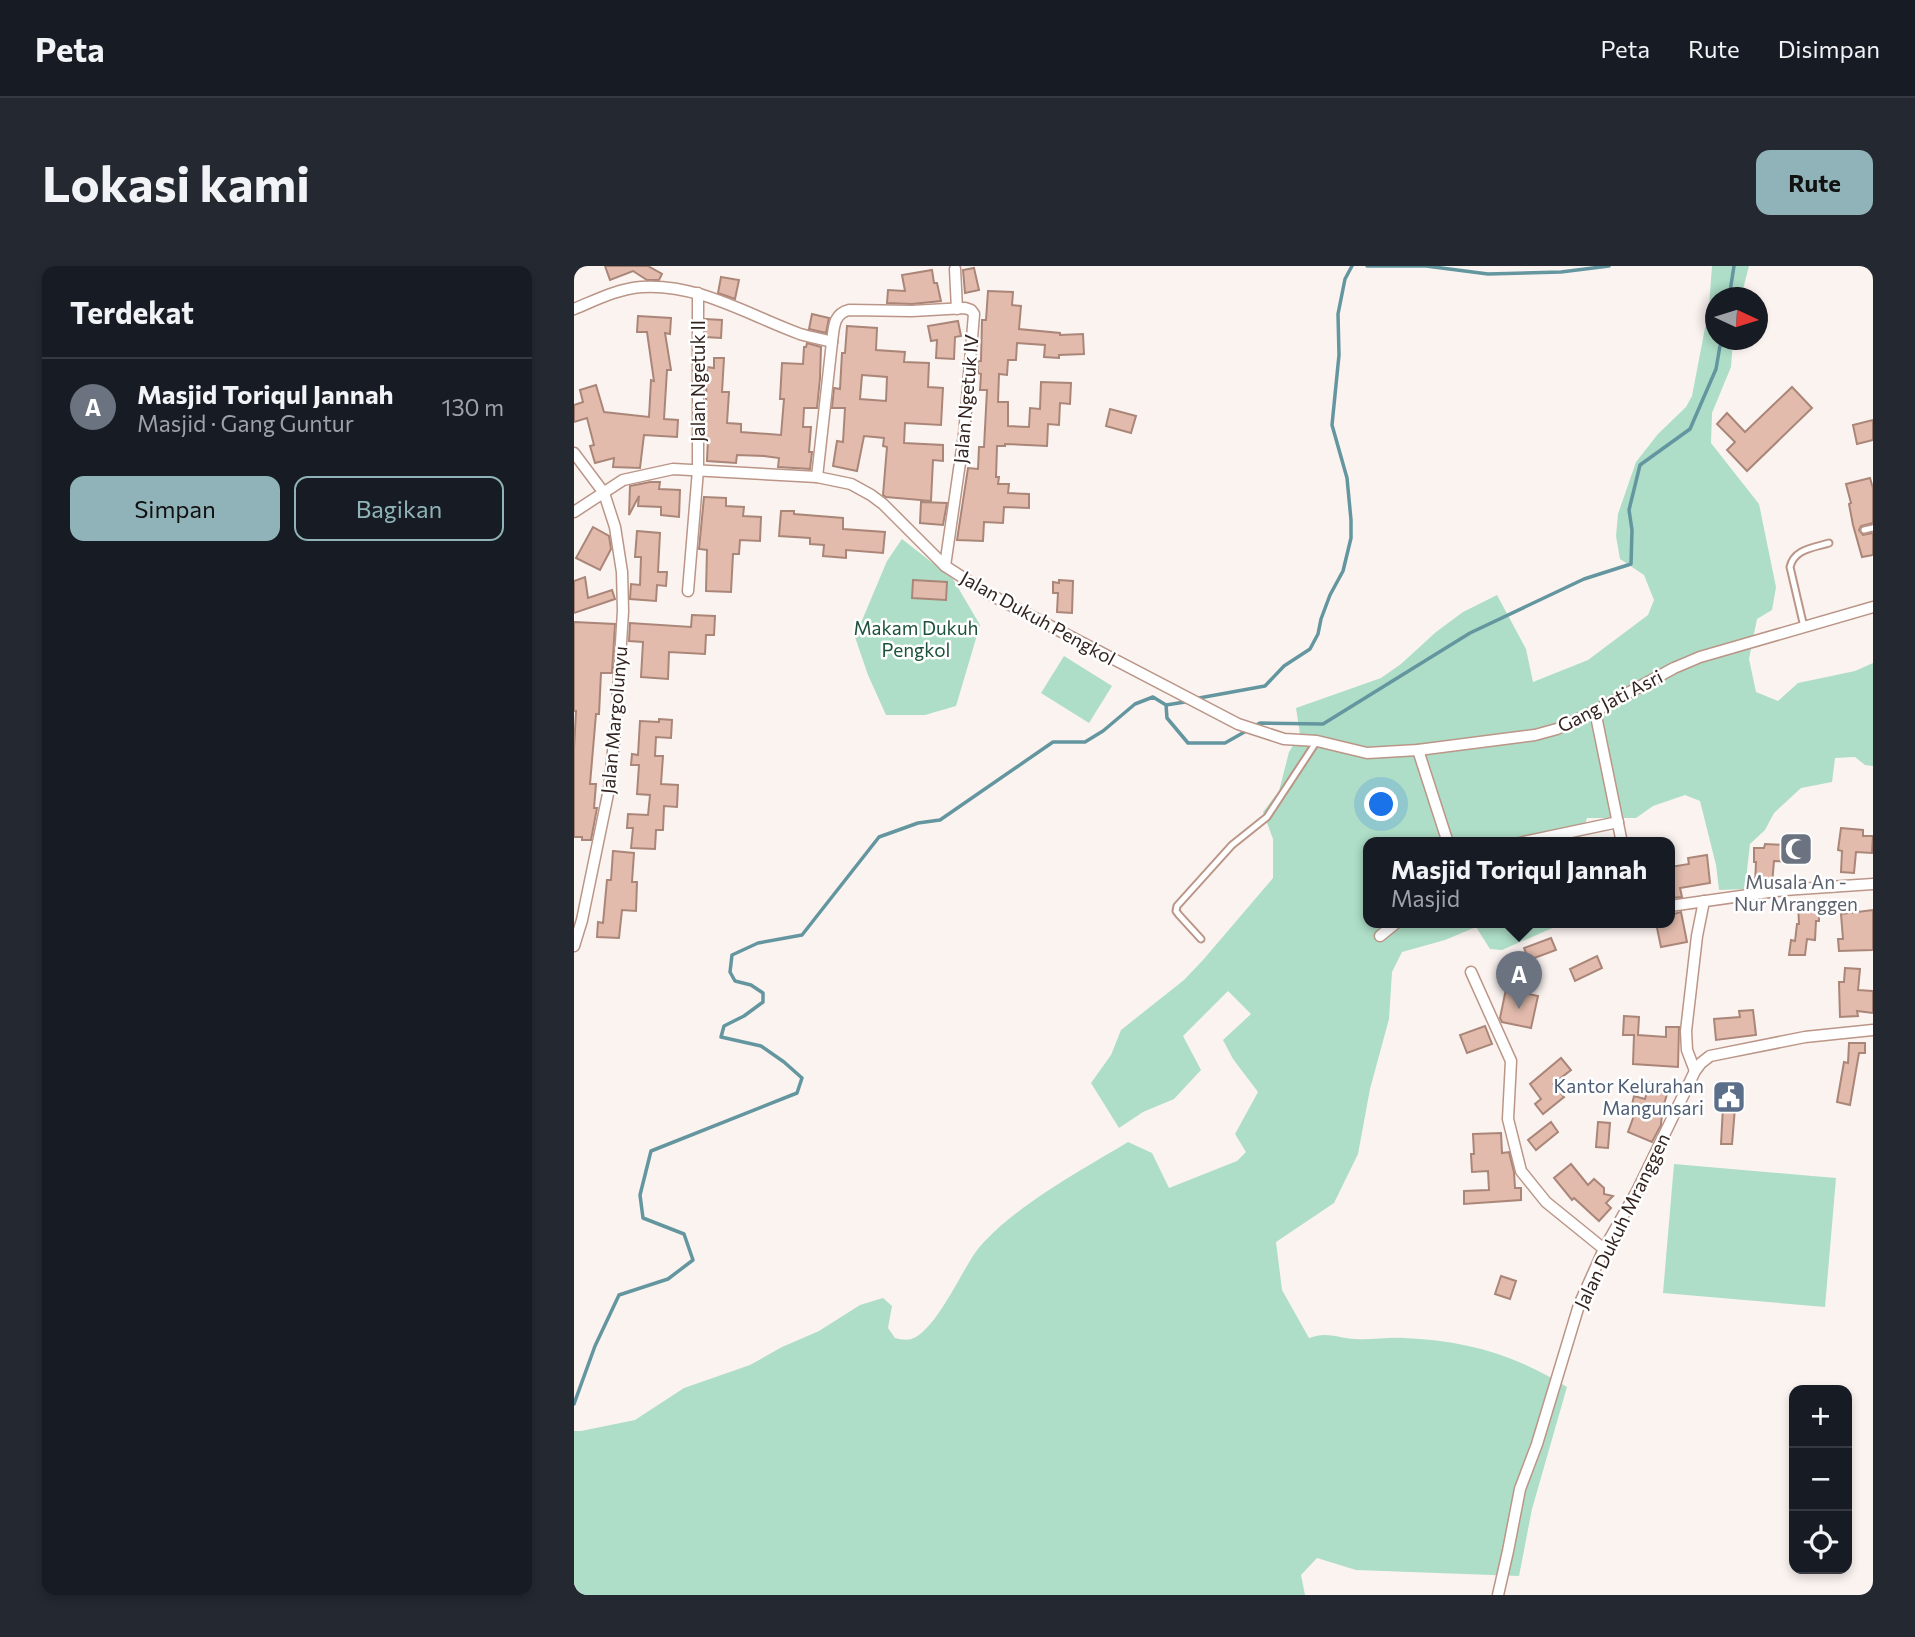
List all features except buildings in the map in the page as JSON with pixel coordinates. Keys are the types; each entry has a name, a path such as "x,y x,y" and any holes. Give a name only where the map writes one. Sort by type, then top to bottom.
{"street":[{"path":"955,269 957,309"},
{"path":"574,309 616,292 640,287 677,288 698,293 802,334 832,342 817,477"},
{"name":"Jalan Ngetuk II","path":"688,591 698,470 698,293"},
{"name":"Jalan Ngetuk IV","path":"832,342 835,320 841,312 849,310 965,308 974,314 964,435 945,566"},
{"name":"Jalan Margolunyu","path":"574,453 604,493 615,527 622,572 623,611 609,789 598,849 574,946"},
{"name":"Jalan Dukuh Pengkol","path":"574,512 623,480 673,469 817,477 850,484 883,504 945,566 987,593 1238,724 1257,731"},
{"name":"Gang Jati Asri","path":"1257,731 1284,739 1317,741 1367,753 1419,750 1535,735 1557,729 1700,657 1873,607"},
{"path":"1595,711 1621,837"},
{"path":"1419,750 1446,837"},
{"path":"1547,837 1618,822"},
{"path":"1675,904 1784,890 1873,884"},
{"path":"1704,901 1697,936 1686,1031 1687,1050 1695,1071 1710,1056 1805,1037 1873,1030"},
{"path":"1380,936 1390,928"},
{"path":"1471,972 1511,1061 1508,1119 1521,1171 1546,1202 1604,1249"},
{"name":"Jalan Dukuh Mranggen","path":"1498,1595 1520,1489 1537,1444 1573,1322 1604,1249 1637,1191 1695,1071"}],"lane":[{"path":"1864,530 1873,528"},
{"path":"1804,627 1790,567 1792,558 1797,553 1829,542"},
{"path":"1201,939 1176,911 1177,906 1232,845 1268,817 1317,741"}],"green space":[{"path":"1712,266 1749,266 1744,287 1710,287"},
{"path":"1705,328 1705,350 1732,350 1731,367 1712,413 1711,443 1759,504 1776,587 1772,610 1757,619 1749,659 1756,692 1778,701 1798,683 1855,671 1873,663 1873,766 1865,765 1855,757 1835,758 1832,782 1801,788 1774,813 1765,830 1750,844 1747,889 1719,890 1716,865 1700,801 1685,795 1653,806 1636,818 1587,818 1581,837 1363,837 1363,928 1474,928 1445,940 1402,952 1392,972 1389,1019 1370,1089 1358,1154 1334,1203 1276,1242 1282,1290 1309,1338 1327,1335 1356,1339 1404,1338 1448,1342 1509,1358 1567,1387 1532,1509 1519,1576 1356,1570 1317,1558 1301,1575 1305,1595 574,1595 574,1431 635,1420 684,1388 750,1365 819,1331 860,1305 883,1298 892,1306 888,1328 895,1338 906,1340 916,1337 932,1321 975,1253 1006,1221 1046,1192 1128,1142 1152,1153 1169,1188 1237,1161 1246,1152 1235,1134 1258,1092 1233,1059 1223,1040 1251,1014 1228,991 1183,1036 1201,1070 1174,1099 1143,1112 1119,1128 1091,1083 1111,1055 1121,1030 1184,980 1273,878 1273,839 1263,812 1279,791 1289,752 1300,734 1296,708 1381,678 1463,612 1497,595 1526,649 1533,682 1588,660 1648,615 1654,600 1644,575 1620,559 1616,536 1618,514 1636,462 1658,434 1686,407 1692,396"},
{"name":"Makam Dukuh Pengkol","path":"902,539 953,579 980,625 956,706 925,715 886,715 855,637 887,561"},
{"path":"1064,656 1112,686 1089,723 1041,693"},
{"path":"1477,928 1553,928 1502,950 1490,949"},
{"path":"1674,1164 1836,1178 1825,1307 1663,1293"}],"waterway":[{"path":"1199,698 1265,686 1284,666 1310,649 1318,634 1330,595 1343,571 1351,538 1351,520 1347,478 1332,425 1339,355 1338,314 1345,279 1352,266"},
{"path":"1367,266 1426,266 1488,274 1561,272 1609,266"},
{"path":"1731,287 1734,266"},
{"path":"1254,726 1260,723 1323,724 1470,633 1584,579 1631,564 1632,530 1629,510 1640,465 1690,429 1716,369 1719,350"},
{"path":"574,1404 595,1346 619,1295 668,1279 693,1260 684,1234 643,1218 640,1195 651,1151 797,1093 802,1078 784,1062 761,1046 721,1037 724,1026 763,1002 763,993 751,985 735,981 730,972 732,955 758,943 802,935 879,837 918,823 940,820 1053,742 1085,742 1103,731 1135,704 1153,697 1166,705 1167,718 1188,743 1225,743 1248,730"},
{"path":"1166,705 1185,702"}],"place":[{"name":"Musala An - Nur Mranggen","path":"1796,849"},
{"name":"Masjid Toriqul Jannah","path":"1519,1009"},
{"name":"Kantor Kelurahan Mangunsari","path":"1729,1097"}]}
